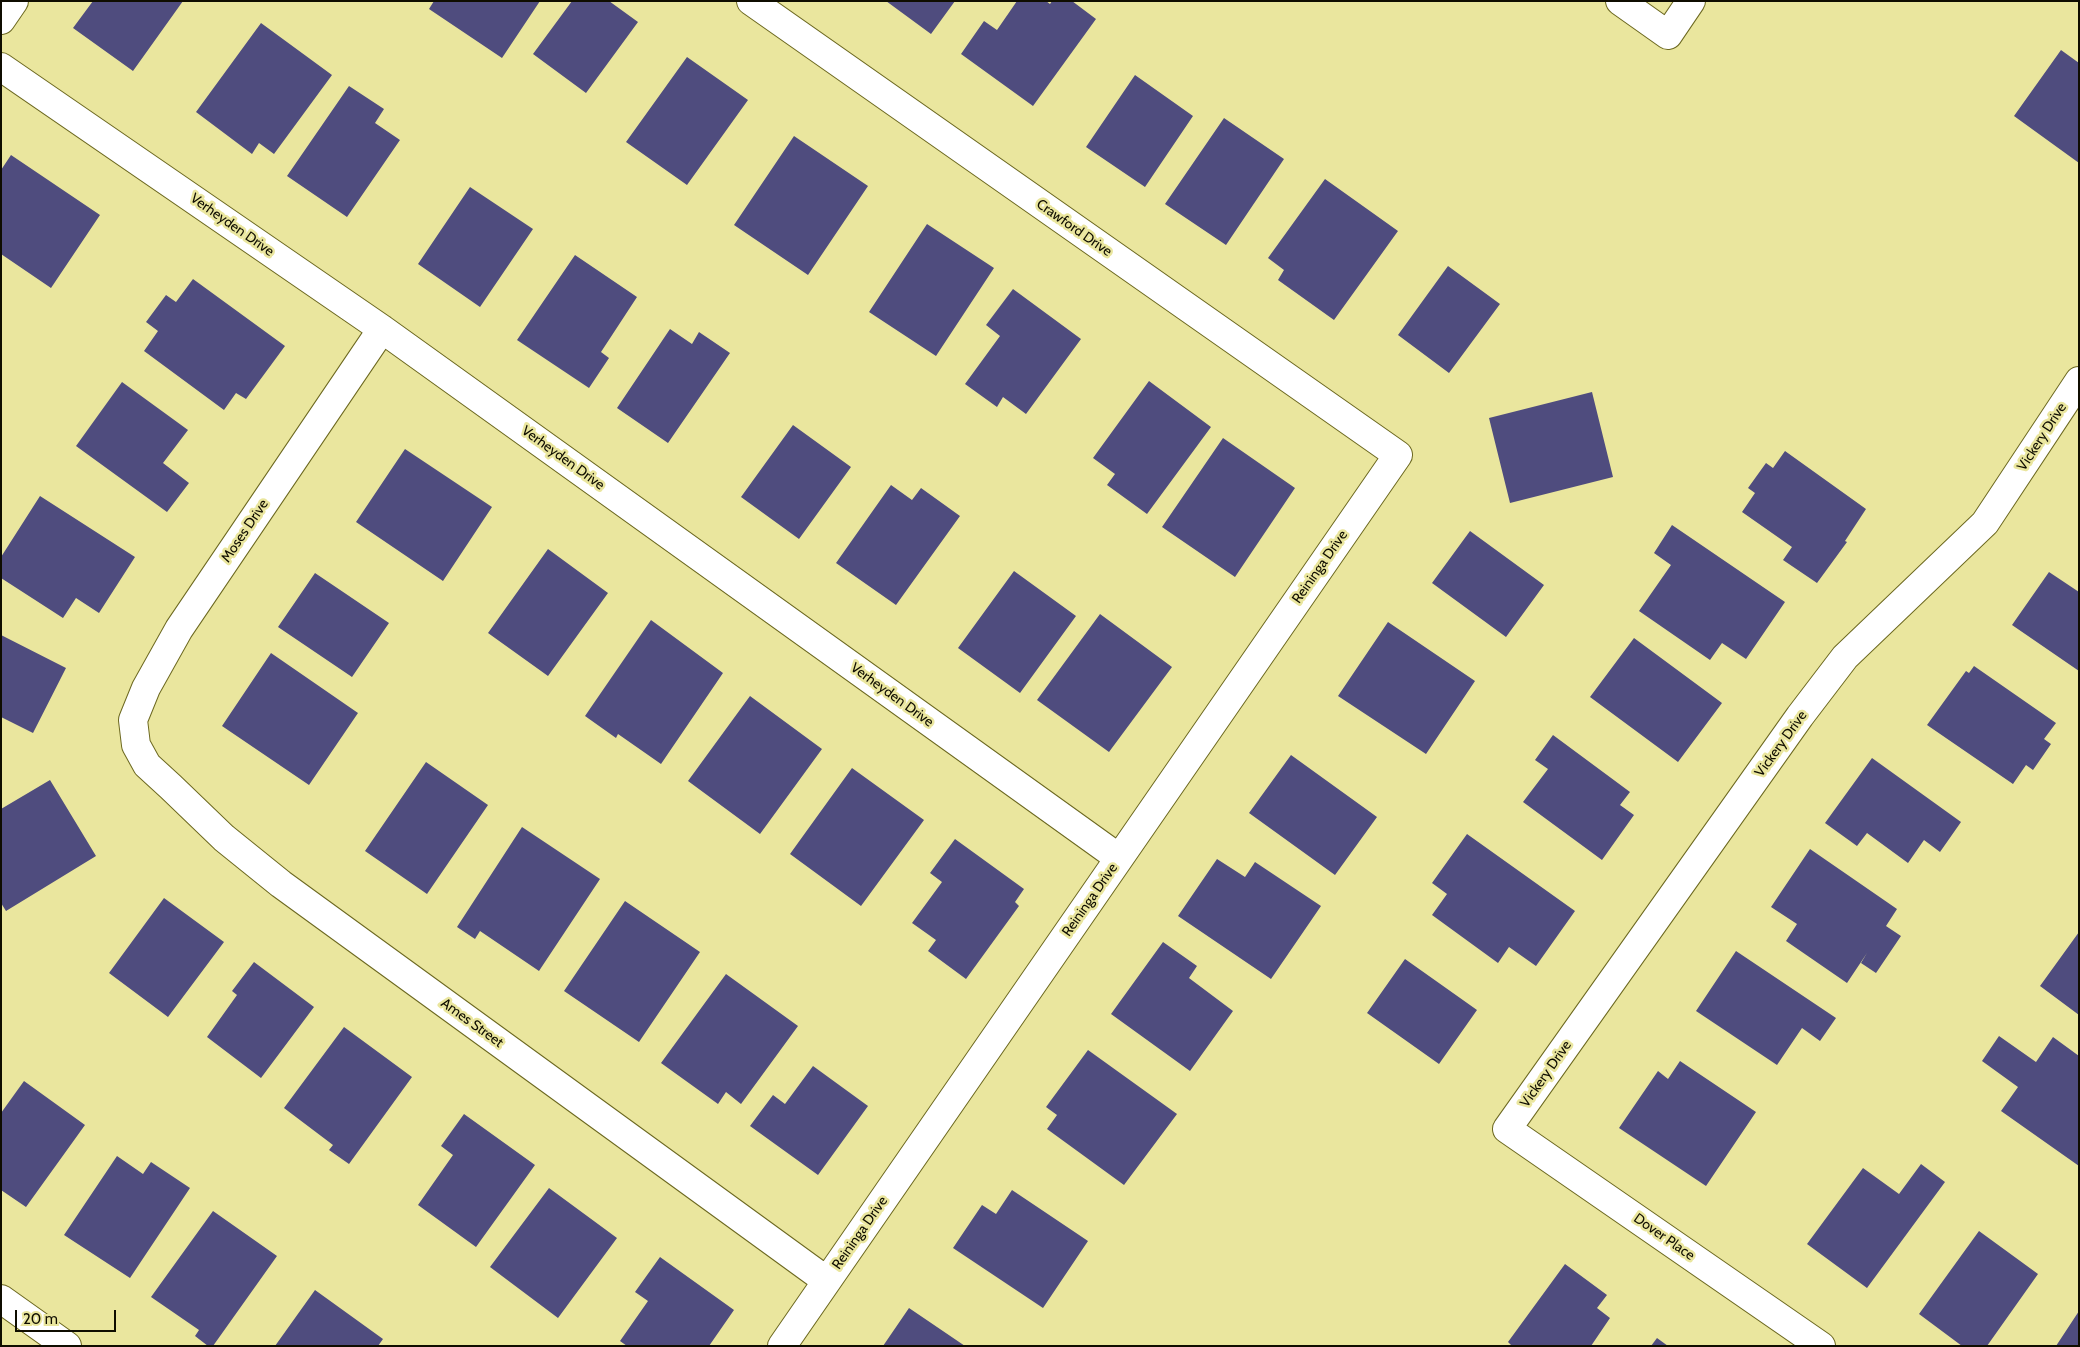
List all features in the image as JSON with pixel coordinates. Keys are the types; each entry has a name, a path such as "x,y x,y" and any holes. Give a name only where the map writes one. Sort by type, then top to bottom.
{"street":[{"path":"1,20 14,1"},
{"name":"Crawford Drive","path":"751,1 1398,455"},
{"path":"1620,1 1668,35 1691,1"},
{"name":"Verheyden Drive","path":"1,67 382,329 1119,858"},
{"name":"Moses Drive","path":"136,745 133,720 146,688 178,628 382,329"},
{"name":"Vickery Drive","path":"1507,1129 1794,724 1845,657 1985,524 2079,381"},
{"name":"Reininga Drive","path":"782,1346 1398,455"},
{"name":"Ames Street","path":"136,745 147,765 224,838 274,878 827,1281"},
{"name":"Dover Place","path":"1507,1129 1821,1346"},
{"path":"1,1299 67,1346"}],"building":[{"path":"93,1 183,1 133,71 73,28"},
{"path":"434,1 540,1 502,58 429,9"},
{"path":"572,1 609,1 638,22 586,93 533,54"},
{"path":"886,1 955,1 931,34"},
{"path":"1017,1 1046,1 1050,4 1052,1 1072,1 1096,19 1033,106 961,54 984,21 997,30"},
{"path":"261,23 332,75 274,154 259,143 252,154 196,112"},
{"path":"2061,50 2079,63 2079,163 2014,116"},
{"path":"687,57 748,100 687,185 626,142"},
{"path":"1135,75 1193,116 1145,187 1086,147"},
{"path":"349,86 384,109 375,123 400,140 347,217 287,176"},
{"path":"1224,118 1284,159 1226,245 1165,204"},
{"path":"794,136 868,186 808,275 734,225"},
{"path":"11,155 100,215 51,288 1,254 1,170"},
{"path":"1325,179 1398,231 1334,320 1278,280 1284,270 1268,258"},
{"path":"470,187 533,229 480,307 418,264"},
{"path":"927,224 994,268 936,356 869,312"},
{"path":"575,255 637,297 601,352 609,358 589,388 517,340"},
{"path":"1448,266 1500,304 1449,373 1398,335"},
{"path":"193,279 285,346 246,399 236,393 224,410 144,351 158,331 146,322 166,295 176,302"},
{"path":"1013,289 1081,339 1026,414 1003,397 997,407 965,384 1000,336 986,325"},
{"path":"670,329 692,344 699,332 730,353 668,443 617,408"},
{"path":"1149,381 1211,427 1147,514 1107,485 1115,474 1093,458"},
{"path":"122,382 188,430 163,463 189,483 167,512 76,446"},
{"path":"1592,392 1613,477 1510,503 1489,418"},
{"path":"793,425 851,467 799,539 741,497"},
{"path":"1223,438 1295,488 1235,577 1162,527"},
{"path":"405,449 492,507 443,581 356,522"},
{"path":"1785,451 1866,509 1845,541 1847,542 1817,583 1783,560 1792,547 1742,512 1755,493 1748,488 1766,463 1773,468"},
{"path":"891,485 912,500 921,488 960,516 896,605 836,563"},
{"path":"40,496 135,557 99,613 76,598 63,618 1,578 1,557"},
{"path":"1672,525 1785,602 1746,659 1722,643 1710,660 1639,611 1671,565 1654,553"},
{"path":"1470,531 1544,585 1506,637 1432,583"},
{"path":"548,549 608,593 548,676 488,633"},
{"path":"1014,571 1076,616 1020,693 958,648"},
{"path":"2049,572 2079,592 2079,671 2012,625"},
{"path":"315,573 389,623 352,677 278,627"},
{"path":"1100,614 1172,667 1109,752 1037,700"},
{"path":"651,620 723,673 661,764 618,734 616,738 585,716"},
{"path":"1388,622 1475,681 1426,754 1338,696"},
{"path":"1,635 66,668 33,733 1,717"},
{"path":"1634,638 1722,703 1678,762 1590,697"},
{"path":"271,653 358,713 309,785 222,726"},
{"path":"1974,666 2056,723 2044,739 2051,744 2033,770 2026,765 2013,784 1927,725 1966,671 1969,673"},
{"path":"750,696 822,749 760,834 688,781"},
{"path":"1553,735 1630,792 1620,805 1634,815 1602,860 1523,802 1548,769 1535,760"},
{"path":"1291,755 1377,817 1335,875 1249,813"},
{"path":"1872,758 1961,822 1940,852 1924,840 1908,863 1867,833 1857,846 1825,823"},
{"path":"426,762 488,805 427,894 365,851"},
{"path":"852,768 924,820 861,906 790,854"},
{"path":"50,780 96,856 6,911 1,903 1,809"},
{"path":"522,827 600,879 539,971 480,931 475,939 457,927"},
{"path":"1467,834 1575,911 1536,966 1509,947 1498,963 1432,915 1447,894 1432,883"},
{"path":"955,839 1024,889 1015,902 1019,906 966,979 928,951 936,940 912,923 942,882 930,873"},
{"path":"1810,849 1897,909 1886,926 1901,936 1876,973 1861,963 1867,953 1847,983 1786,941 1797,924 1771,907"},
{"path":"1217,859 1245,877 1255,862 1321,906 1271,979 1178,916"},
{"path":"164,898 224,942 168,1017 109,973"},
{"path":"625,901 700,952 639,1042 564,991"},
{"path":"2079,932 2079,1015 2040,986"},
{"path":"1163,942 1197,966 1189,978 1233,1011 1190,1071 1111,1014"},
{"path":"1736,951 1836,1018 1820,1041 1802,1028 1777,1065 1696,1011"},
{"path":"1405,959 1477,1010 1439,1064 1367,1013"},
{"path":"254,962 314,1007 261,1078 207,1037 237,995 232,991"},
{"path":"726,974 798,1026 741,1104 726,1092 718,1104 661,1063"},
{"path":"344,1027 412,1077 349,1164 329,1150 333,1145 284,1108"},
{"path":"1999,1036 2036,1062 2053,1037 2079,1056 2079,1166 2001,1111 2018,1087 1982,1061"},
{"path":"1088,1050 1177,1114 1124,1185 1047,1129 1057,1115 1046,1107"},
{"path":"1680,1061 1756,1112 1706,1186 1619,1128 1658,1071 1668,1079"},
{"path":"813,1066 868,1106 818,1175 750,1126 773,1095 785,1104"},
{"path":"24,1081 85,1125 26,1207 1,1190 1,1113"},
{"path":"464,1114 535,1165 476,1247 418,1205 453,1155 441,1146"},
{"path":"117,1156 143,1174 151,1162 190,1188 130,1278 64,1235"},
{"path":"1921,1164 1945,1182 1867,1288 1807,1244 1863,1168 1899,1194"},
{"path":"549,1188 617,1238 558,1318 490,1267"},
{"path":"1012,1190 1088,1241 1043,1308 953,1248 982,1205 996,1214"},
{"path":"213,1211 277,1256 213,1346 208,1346 195,1336 199,1330 151,1297"},
{"path":"1979,1231 2038,1274 1987,1346 1962,1346 1919,1314"},
{"path":"660,1257 734,1310 709,1346 627,1346 620,1341 648,1301 635,1292"},
{"path":"1565,1264 1607,1295 1597,1308 1610,1318 1591,1346 1512,1346 1508,1342"},
{"path":"315,1290 383,1339 378,1346 275,1346"},
{"path":"909,1308 965,1346 883,1346"},
{"path":"2079,1311 2079,1346 2056,1346"},
{"path":"1657,1338 1668,1346 1651,1346"}]}
